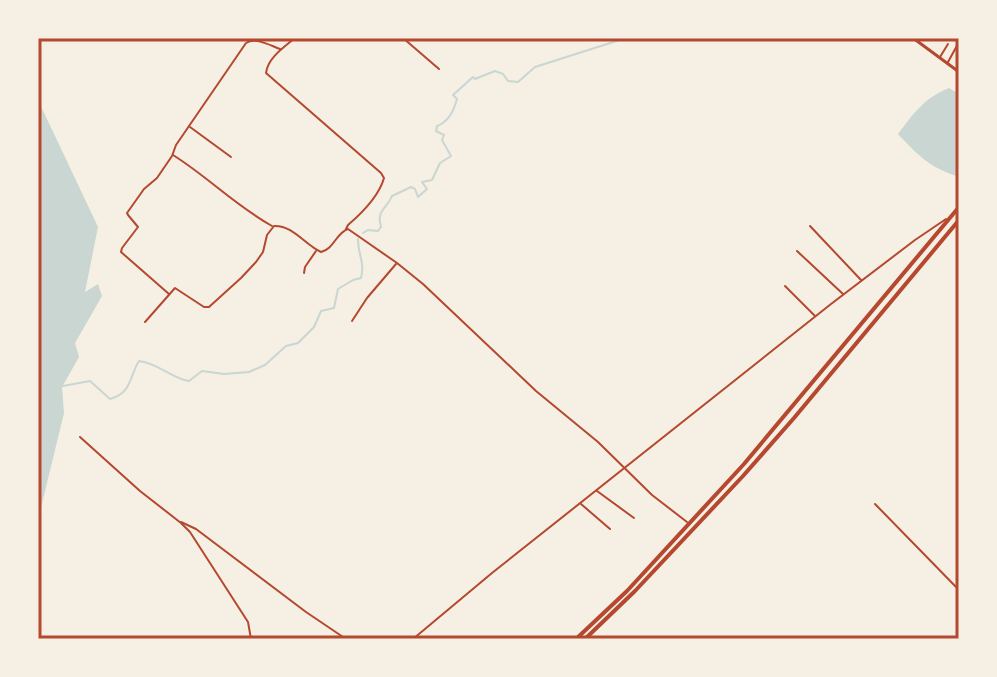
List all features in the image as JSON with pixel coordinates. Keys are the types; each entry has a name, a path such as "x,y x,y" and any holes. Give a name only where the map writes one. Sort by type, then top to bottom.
{"highway":[{"path":"576,639 619,599 796,404 959,207"},
{"path":"585,639 635,591 743,476 959,220"}],"main road":[{"path":"913,38 959,72"}],"street":[{"path":"145,322 177,288 204,307 209,307 260,256 266,238 277,225 286,227 316,250 327,251 381,185 383,175 266,73 266,68 280,49 295,38"},
{"path":"403,38 439,69"},
{"path":"169,294 123,255 121,250 138,227 127,213 143,190 157,178 248,42 256,41 280,49"},
{"path":"947,63 959,42"},
{"path":"939,58 948,44"},
{"path":"189,126 231,157"},
{"path":"172,155 250,214 273,227"},
{"path":"413,639 844,295 953,215"},
{"path":"810,226 862,281"},
{"path":"346,229 423,284 536,391 689,524"},
{"path":"304,273 316,250"},
{"path":"797,251 844,295"},
{"path":"352,321 397,263"},
{"path":"785,286 816,317"},
{"path":"80,437 140,491 346,639"},
{"path":"596,490 634,518"},
{"path":"580,503 610,529"},
{"path":"875,504 959,590"},
{"path":"177,519 194,538 245,618 251,629 251,639"}],"shaded area":[{"path":"949,88 959,94 959,177 926,160 898,134 926,102"},
{"path":"38,100 98,227 85,292 98,284 102,296 75,343 79,357 62,387 64,413 38,520"}],"waterway":[{"path":"363,233 378,231 381,213 392,196 411,187 418,197 427,189 422,182 432,180 440,163 451,156 442,140 444,135 436,131 437,126 445,122 453,111 457,99 453,95 473,77 475,79 495,71 503,74 508,81 518,82 535,67 626,38"},
{"path":"63,386 90,381 110,399 126,389 139,361 189,381 202,371 224,374 249,372 265,365 286,346 298,343 314,327 321,311 334,308 338,289 361,278 358,239"}]}
